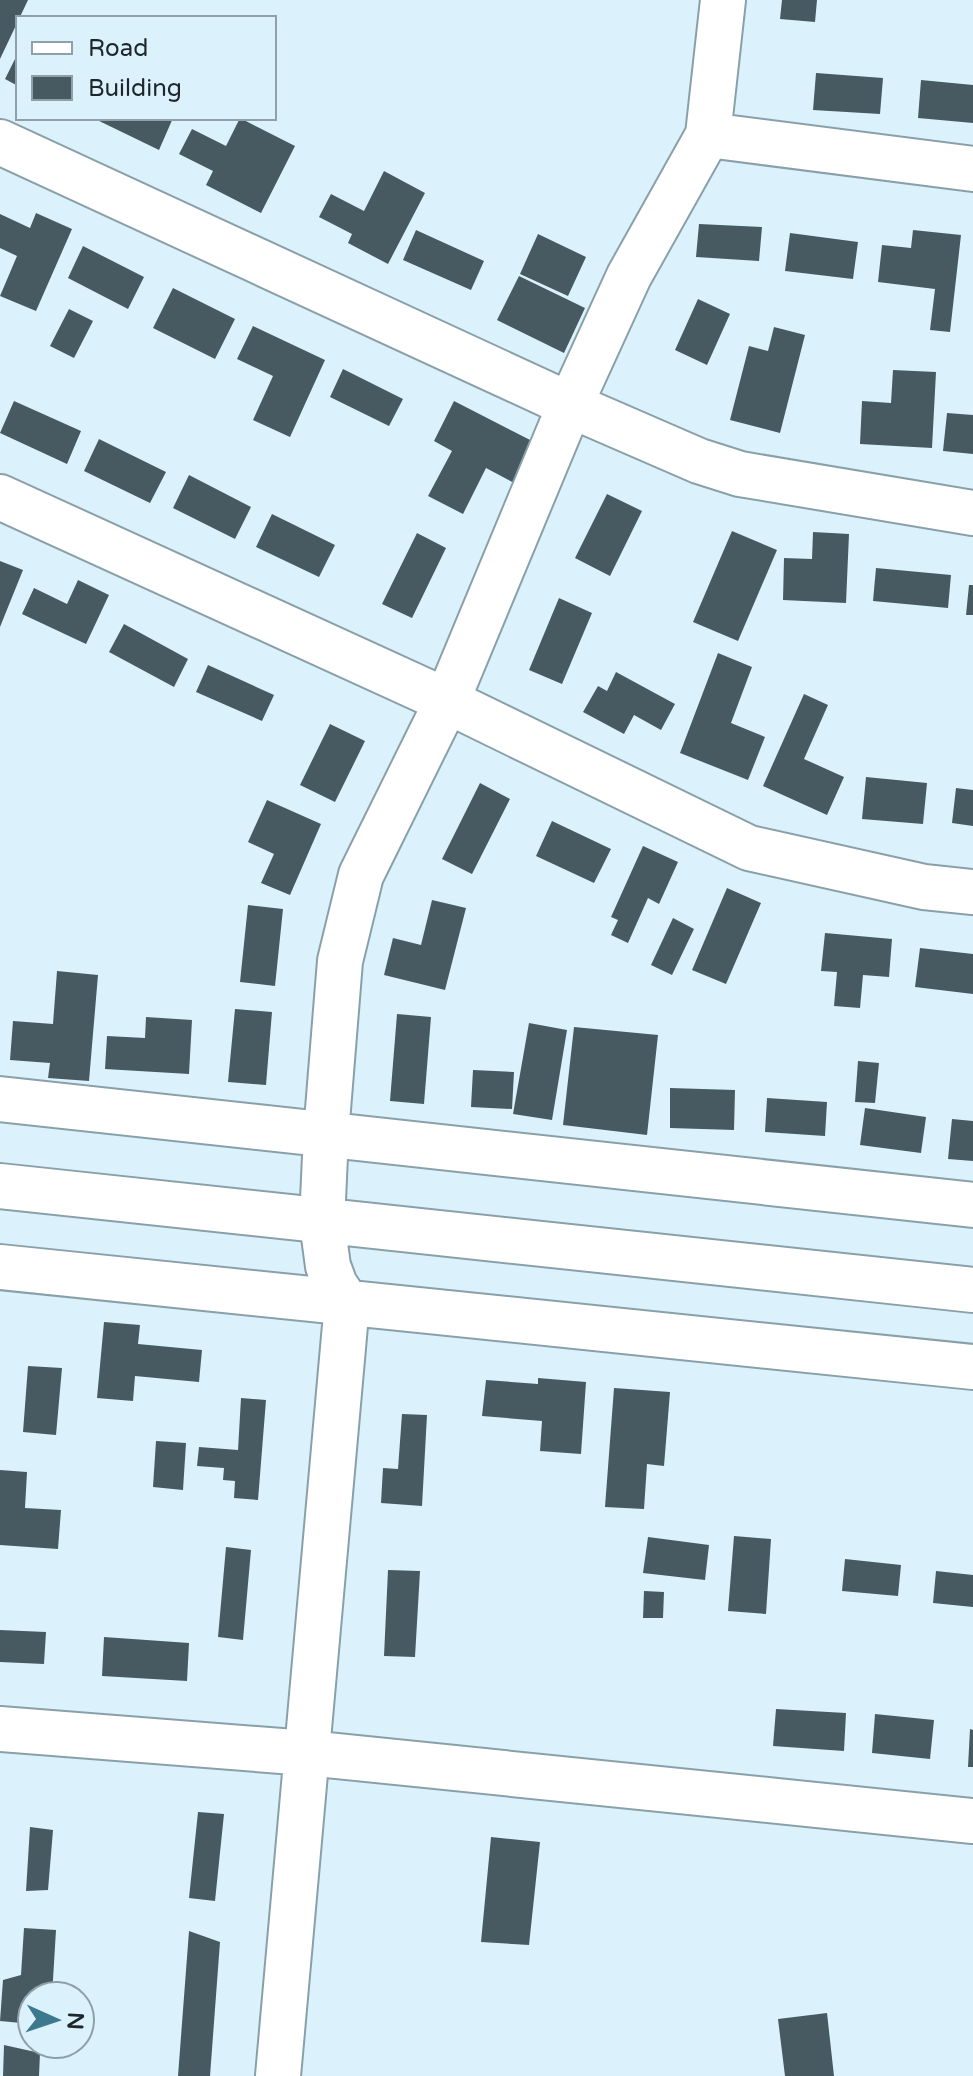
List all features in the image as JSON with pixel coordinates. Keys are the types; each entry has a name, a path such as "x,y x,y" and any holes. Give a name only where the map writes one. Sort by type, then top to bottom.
{"street":[{"path":"278,2076 347,1303 335,1285 328,1266 322,1222 340,961 361,875 447,701 570,405 629,276 708,135 723,0"},
{"path":"708,135 973,169"},
{"path":"0,142 570,405 699,461 740,474 973,513"},
{"path":"0,497 447,701 749,848 924,887 973,892"},
{"path":"0,1099 973,1205"},
{"path":"0,1186 973,1290"},
{"path":"0,1267 973,1367"},
{"path":"0,1729 307,1753 973,1821"}],"building":[{"path":"0,0 28,0 20,16 16,16 16,25 0,59"},
{"path":"782,0 817,0 815,22 780,19"},
{"path":"16,57 16,85 5,79"},
{"path":"816,73 883,78 880,114 813,110"},
{"path":"921,80 973,85 973,123 918,118"},
{"path":"97,120 172,120 159,150"},
{"path":"239,120 244,120 295,146 261,213 206,185 213,171 179,154 192,129 226,146"},
{"path":"384,171 425,193 388,264 348,243 352,234 319,217 331,194 364,211"},
{"path":"36,213 72,229 36,311 0,296 17,256 0,248 0,214 30,228"},
{"path":"699,224 762,227 759,261 696,257"},
{"path":"416,230 484,261 471,290 403,260"},
{"path":"913,230 961,235 950,332 930,330 935,289 878,282 882,245 911,248"},
{"path":"790,233 858,242 853,279 785,271"},
{"path":"538,234 586,257 568,296 520,274"},
{"path":"83,246 144,277 128,309 68,278"},
{"path":"519,276 585,308 564,353 497,320"},
{"path":"173,288 235,319 215,359 153,328"},
{"path":"698,299 730,314 707,365 675,350"},
{"path":"69,309 93,321 74,358 50,346"},
{"path":"253,326 325,360 290,437 253,420 273,376 237,359"},
{"path":"774,327 805,335 780,433 730,420 749,346 768,351"},
{"path":"343,369 403,399 389,426 330,397"},
{"path":"893,370 936,372 932,448 860,444 862,401 891,403"},
{"path":"14,401 81,431 67,464 0,433"},
{"path":"454,401 538,444 516,484 486,468 463,514 428,496 452,451 434,441"},
{"path":"947,413 973,415 973,454 943,451"},
{"path":"99,439 166,472 150,503 84,471"},
{"path":"189,475 251,507 235,539 173,508"},
{"path":"607,494 642,511 610,576 575,558"},
{"path":"272,514 335,545 319,577 256,547"},
{"path":"732,531 777,550 738,641 693,622"},
{"path":"813,532 849,534 846,603 783,600 784,558 812,559"},
{"path":"417,533 446,548 412,618 382,604"},
{"path":"0,561 23,570 0,627"},
{"path":"876,568 951,575 948,608 873,601"},
{"path":"78,580 109,595 86,644 22,614 34,588 67,604"},
{"path":"969,585 973,585 973,615 966,615"},
{"path":"559,598 592,613 562,684 529,670"},
{"path":"124,624 188,659 174,687 109,652"},
{"path":"718,653 752,667 731,723 765,737 748,780 680,753"},
{"path":"208,665 274,695 262,721 196,692"},
{"path":"616,672 675,704 661,730 634,715 624,734 583,712 598,686 607,691"},
{"path":"804,694 828,705 804,759 844,777 827,815 763,786"},
{"path":"330,724 365,741 335,802 300,785"},
{"path":"866,777 927,783 923,824 862,819"},
{"path":"480,783 510,799 472,874 442,859"},
{"path":"956,788 973,790 973,826 952,823"},
{"path":"267,800 321,824 290,895 261,883 274,854 248,842"},
{"path":"552,821 611,849 594,883 536,856"},
{"path":"643,846 678,862 659,904 648,898 628,943 611,935 618,920 611,917"},
{"path":"727,888 761,903 726,984 692,970"},
{"path":"432,900 466,908 445,990 384,975 393,938 421,945"},
{"path":"248,905 283,909 275,986 240,982"},
{"path":"673,918 694,929 672,975 651,965"},
{"path":"825,933 892,939 889,977 863,975 860,1008 834,1006 837,972 821,971"},
{"path":"920,948 973,954 973,994 915,987"},
{"path":"57,971 98,975 89,1081 48,1078 50,1063 10,1060 13,1021 53,1024"},
{"path":"235,1009 272,1012 266,1085 228,1082"},
{"path":"397,1014 431,1017 424,1104 390,1101"},
{"path":"146,1017 192,1020 189,1074 105,1069 107,1036 145,1038"},
{"path":"529,1023 567,1030 552,1120 513,1114"},
{"path":"574,1027 658,1035 647,1135 563,1125"},
{"path":"858,1061 879,1063 875,1103 855,1102"},
{"path":"473,1070 514,1072 512,1109 471,1107"},
{"path":"670,1088 735,1090 734,1130 670,1128"},
{"path":"767,1098 827,1102 825,1136 765,1132"},
{"path":"865,1108 926,1117 921,1153 860,1145"},
{"path":"952,1119 973,1121 973,1161 948,1159"},
{"path":"104,1322 140,1325 138,1344 202,1350 199,1382 135,1376 133,1401 97,1398"},
{"path":"28,1366 62,1368 56,1435 23,1432"},
{"path":"538,1378 586,1382 581,1454 540,1451 542,1421 482,1416 486,1380 538,1384"},
{"path":"614,1388 670,1392 664,1466 647,1464 644,1509 605,1507"},
{"path":"241,1398 266,1400 258,1500 234,1498 235,1481 223,1480 224,1468 197,1466 199,1447 238,1450"},
{"path":"402,1414 427,1415 422,1506 381,1503 383,1468 398,1469"},
{"path":"156,1441 186,1443 183,1490 153,1487"},
{"path":"0,1470 27,1472 25,1508 61,1510 58,1549 0,1545"},
{"path":"734,1536 771,1539 766,1614 728,1611"},
{"path":"648,1537 709,1545 705,1580 643,1573"},
{"path":"226,1547 251,1550 243,1640 218,1637"},
{"path":"845,1559 901,1565 898,1596 842,1591"},
{"path":"388,1570 420,1571 415,1657 384,1656"},
{"path":"936,1571 973,1575 973,1607 933,1603"},
{"path":"644,1591 664,1592 663,1618 643,1618"},
{"path":"0,1630 46,1632 44,1664 0,1662"},
{"path":"104,1637 189,1643 187,1681 102,1676"},
{"path":"776,1709 846,1713 844,1751 773,1746"},
{"path":"875,1714 934,1720 930,1759 872,1753"},
{"path":"970,1729 973,1730 973,1767 968,1767"},
{"path":"198,1812 224,1814 215,1901 189,1898"},
{"path":"30,1827 53,1830 48,1890 26,1891"},
{"path":"491,1837 540,1842 529,1945 481,1942"},
{"path":"24,1928 56,1930 53,1980 16,1980 16,2022 0,2021 3,1980 21,1975"},
{"path":"189,1931 220,1942 210,2076 178,2076"},
{"path":"827,2013 834,2076 785,2076 778,2019"},
{"path":"4,2045 16,2048 16,2060 40,2060 39,2076 3,2076"}]}
